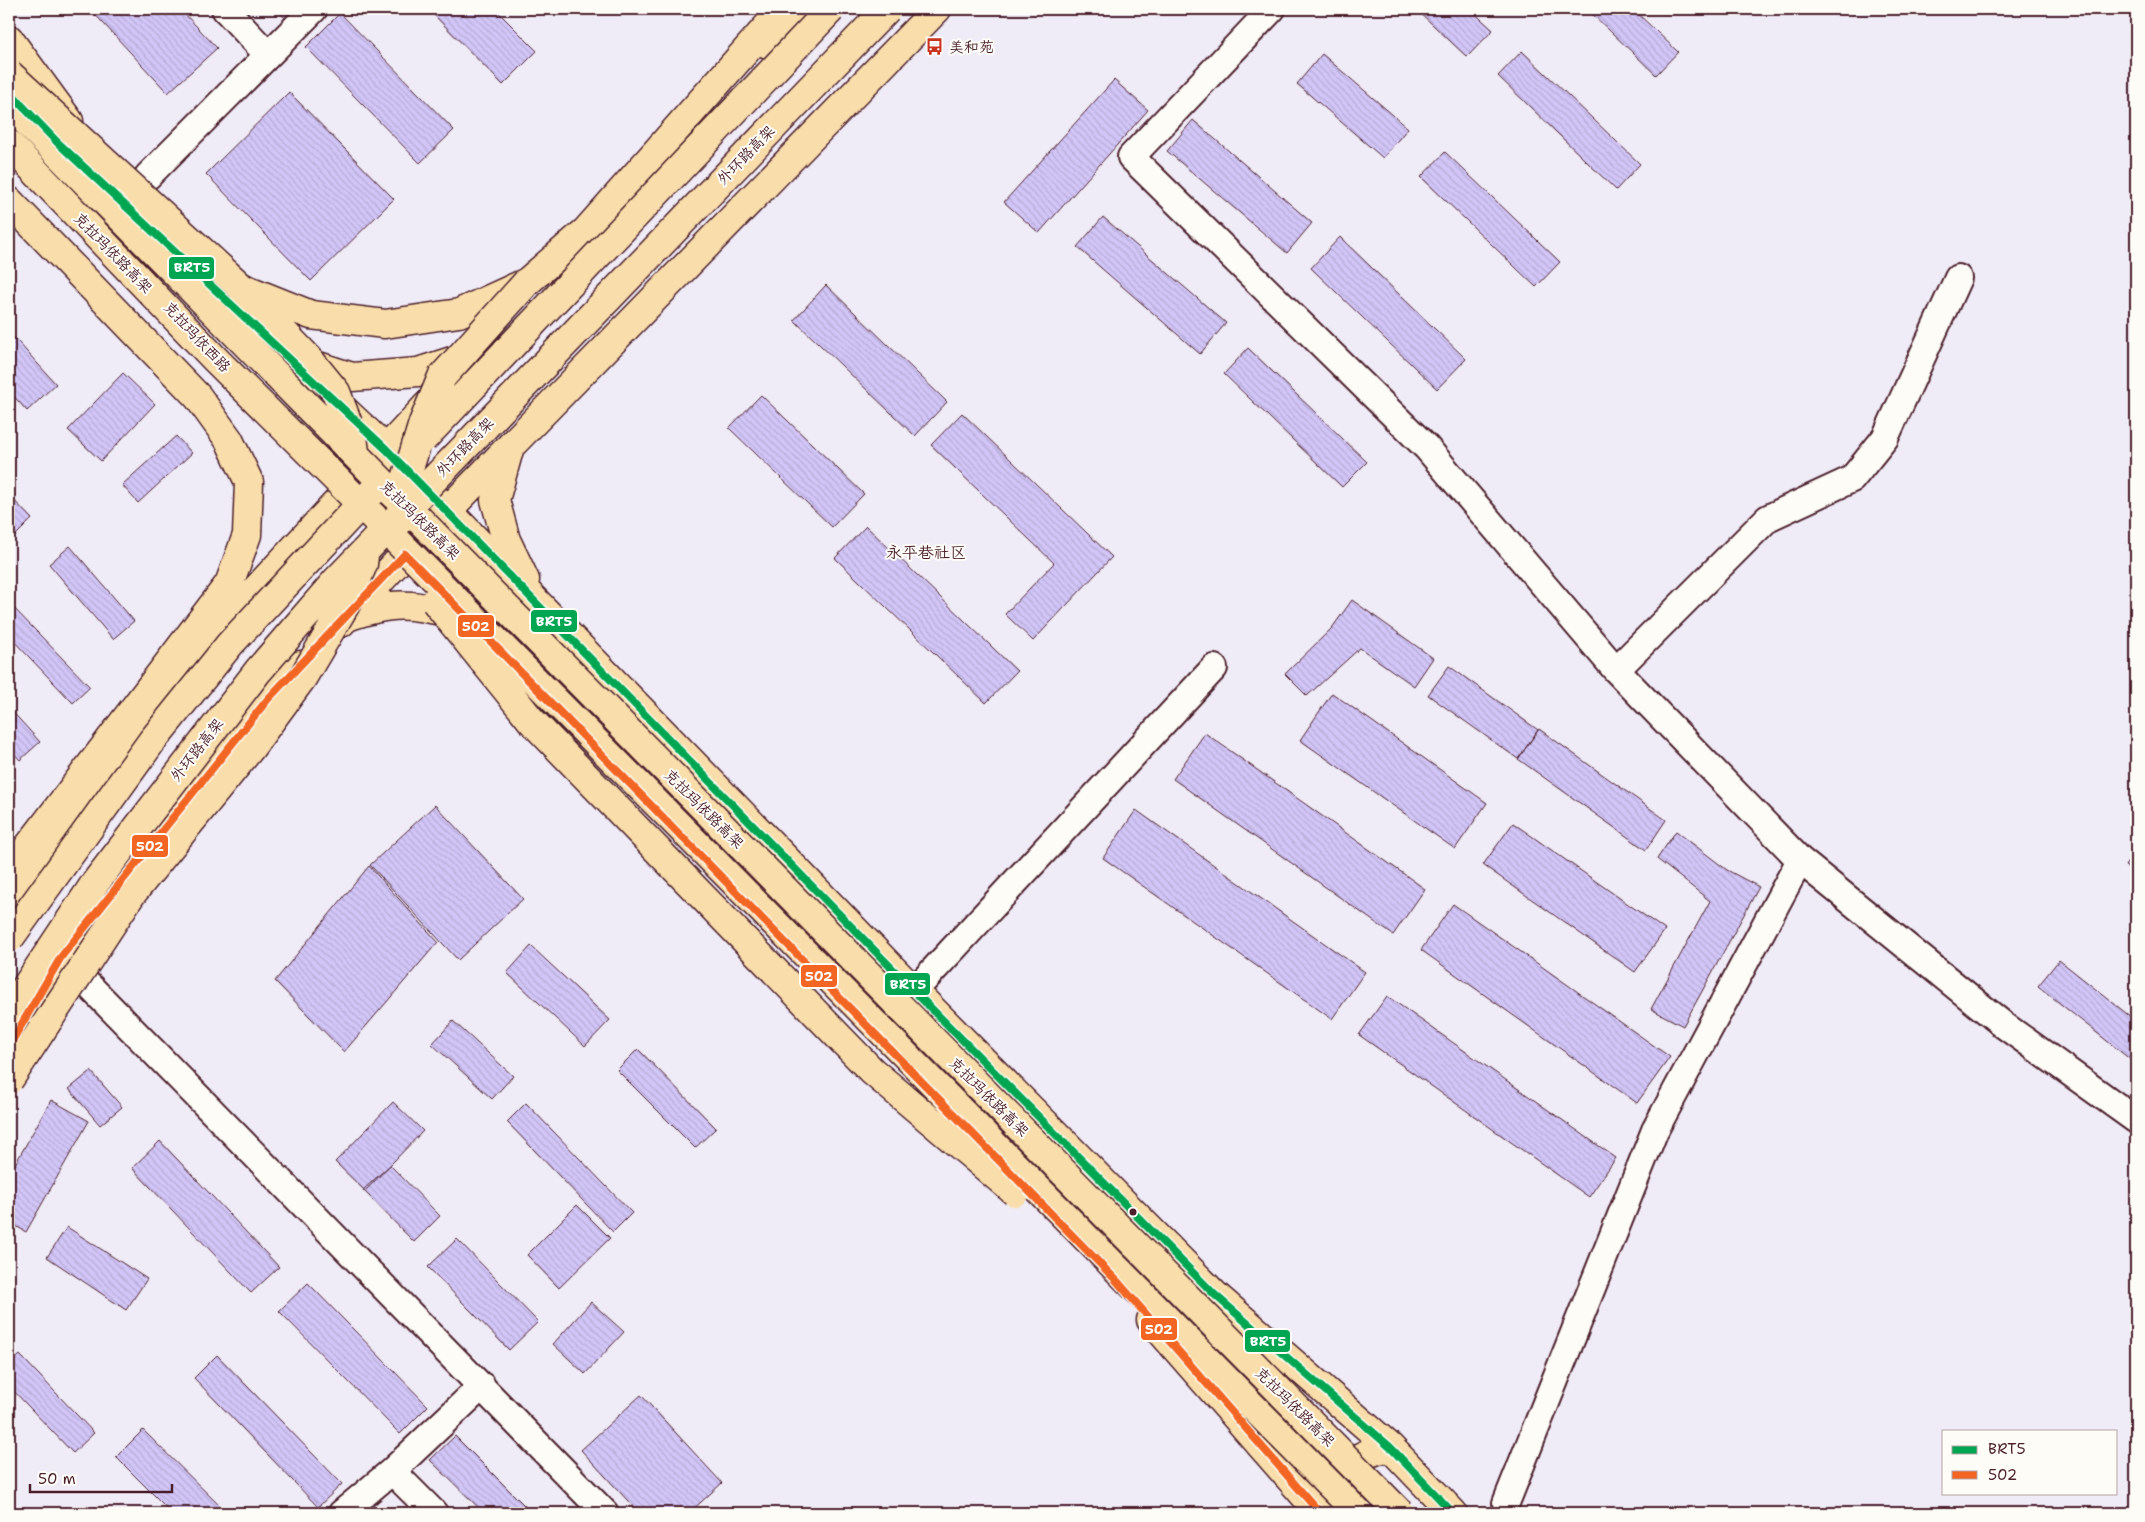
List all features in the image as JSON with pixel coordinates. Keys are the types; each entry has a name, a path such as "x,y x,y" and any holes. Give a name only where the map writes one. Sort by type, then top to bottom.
{"main road":[{"path":"783,9 586,231 527,282 442,377 423,423 405,482 408,546 434,601 531,720 872,1071 995,1174 1207,1362"},
{"path":"9,897 184,667 344,493 801,9"},
{"path":"9,939 152,741 230,644 831,9"},
{"name":"外环路高架","path":"9,1012 95,883 258,671 336,582 886,9"},
{"path":"9,1046 61,957 268,699 405,554 937,9"},
{"path":"9,39 138,218"},
{"path":"9,74 241,287 309,359 336,392 353,437 368,525 363,564 350,599 303,677 250,749 131,895 9,1080"},
{"path":"9,92 57,142 386,449 914,991 1215,1295 1390,1447 1453,1513"},
{"name":"克拉玛依路高架","path":"9,104 1400,1513"},
{"name":"克拉玛依西路","path":"9,137 344,493 1116,1280 1321,1513"},
{"name":"克拉玛依路高架","path":"9,144 215,359 350,493 1358,1513"},
{"path":"9,201 198,397 229,440 249,482 248,535 229,584 9,872"},
{"path":"241,287 311,315 385,324 459,313 527,282"},
{"path":"284,354 352,377 418,372 478,352"},
{"path":"509,449 495,500 506,540 534,599"},
{"path":"346,617 376,607 396,604 414,605 466,617"},
{"path":"1321,1513 1326,1496 1336,1476 1351,1461 1370,1451 1390,1447"}],"street":[{"path":"225,9 268,55"},
{"path":"148,176 314,9"},
{"path":"1272,9 1130,157 1426,448 1616,670 1800,860 2005,1026 2136,1120"},
{"path":"1616,670 1768,518 1852,479 1885,438 1958,278"},
{"path":"914,991 1214,668"},
{"path":"1506,1502 1655,1130 1800,860"},
{"path":"61,957 605,1513"},
{"path":"342,1513 392,1471 482,1386"},
{"path":"392,1471 434,1513"}],"building":[{"path":"90,9 180,9 217,48 168,93"},
{"path":"276,9 298,9 287,20"},
{"path":"428,9 495,9 537,51 503,85"},
{"path":"565,9 580,9 572,16"},
{"path":"1416,9 1470,9 1493,30 1467,57"},
{"path":"1587,9 1633,9 1678,52 1656,75"},
{"path":"340,13 454,130 420,163 306,47"},
{"path":"1522,51 1640,164 1616,190 1498,76"},
{"path":"1322,54 1408,128 1383,158 1297,84"},
{"path":"1114,80 1148,110 1039,233 1004,202"},
{"path":"289,92 394,199 311,281 206,174"},
{"path":"1193,120 1312,223 1287,253 1167,151"},
{"path":"1445,152 1560,262 1536,287 1421,177"},
{"path":"1103,217 1226,323 1200,354 1077,247"},
{"path":"1340,237 1466,359 1437,389 1311,268"},
{"path":"826,285 947,402 915,436 794,320"},
{"path":"9,332 56,384 27,411 9,391"},
{"path":"1248,348 1367,462 1342,487 1224,374"},
{"path":"123,373 155,404 101,461 68,430"},
{"path":"761,395 864,494 832,527 729,428"},
{"path":"962,413 1112,557 1033,641 1005,614 1054,563 931,445"},
{"path":"176,436 192,453 138,503 122,485"},
{"path":"9,495 32,519 12,539 9,536"},
{"path":"866,526 1017,671 986,703 835,558"},
{"path":"70,546 134,621 113,639 49,564"},
{"path":"1352,600 1433,658 1414,686 1360,648 1307,696 1285,674 1332,628"},
{"path":"9,603 90,687 73,703 9,636"},
{"path":"1449,666 1538,730 1518,759 1428,695"},
{"path":"1332,693 1487,803 1455,849 1300,740"},
{"path":"9,708 40,742 20,760 9,748"},
{"path":"1539,729 1666,820 1646,850 1518,759"},
{"path":"1205,733 1425,889 1393,935 1173,779"},
{"path":"435,805 523,899 458,960 370,865"},
{"path":"1136,810 1365,972 1332,1019 1103,858"},
{"path":"1513,823 1665,930 1635,972 1483,865"},
{"path":"1676,831 1727,870 1759,887 1683,1026 1651,1009 1710,901 1657,859"},
{"path":"2136,850 2136,874 2125,866"},
{"path":"369,866 438,942 344,1052 275,981"},
{"path":"1453,904 1670,1057 1637,1103 1421,950"},
{"path":"531,946 610,1020 585,1046 507,973"},
{"path":"2059,960 2136,1021 2136,1064 2038,986"},
{"path":"1387,996 1616,1158 1589,1197 1359,1035"},
{"path":"453,1021 513,1076 492,1099 432,1044"},
{"path":"638,1049 716,1128 695,1148 617,1070"},
{"path":"91,1071 122,1107 100,1125 69,1089"},
{"path":"51,1100 89,1121 26,1232 9,1222 9,1175"},
{"path":"393,1102 423,1131 365,1191 335,1162"},
{"path":"526,1103 632,1213 613,1232 507,1122"},
{"path":"160,1141 279,1267 251,1293 132,1168"},
{"path":"390,1165 440,1216 414,1242 363,1190"},
{"path":"577,1205 610,1238 559,1288 527,1255"},
{"path":"67,1227 147,1279 126,1310 47,1257"},
{"path":"457,1239 538,1322 509,1350 428,1267"},
{"path":"308,1283 428,1406 400,1434 279,1311"},
{"path":"591,1302 624,1332 585,1374 553,1344"},
{"path":"20,1355 94,1433 73,1453 9,1386 9,1365"},
{"path":"217,1355 342,1484 318,1507 194,1378"},
{"path":"641,1395 722,1483 689,1513 639,1513 581,1450"},
{"path":"143,1430 227,1513 172,1513 116,1457"},
{"path":"455,1436 532,1513 484,1513 430,1460"},
{"path":"9,1500 20,1513 9,1513"}],"transit line":[{"name":"BRT5","path":"9,92 57,142 386,449 914,991 1215,1295 1390,1447 1453,1513"},
{"name":"502","path":"9,1046 61,957 268,699 405,554 1116,1280 1320,1513"}],"place":[{"name":"美和苑","path":"935,47"}],"district":[{"name":"永平巷社区","path":"926,552"}]}
